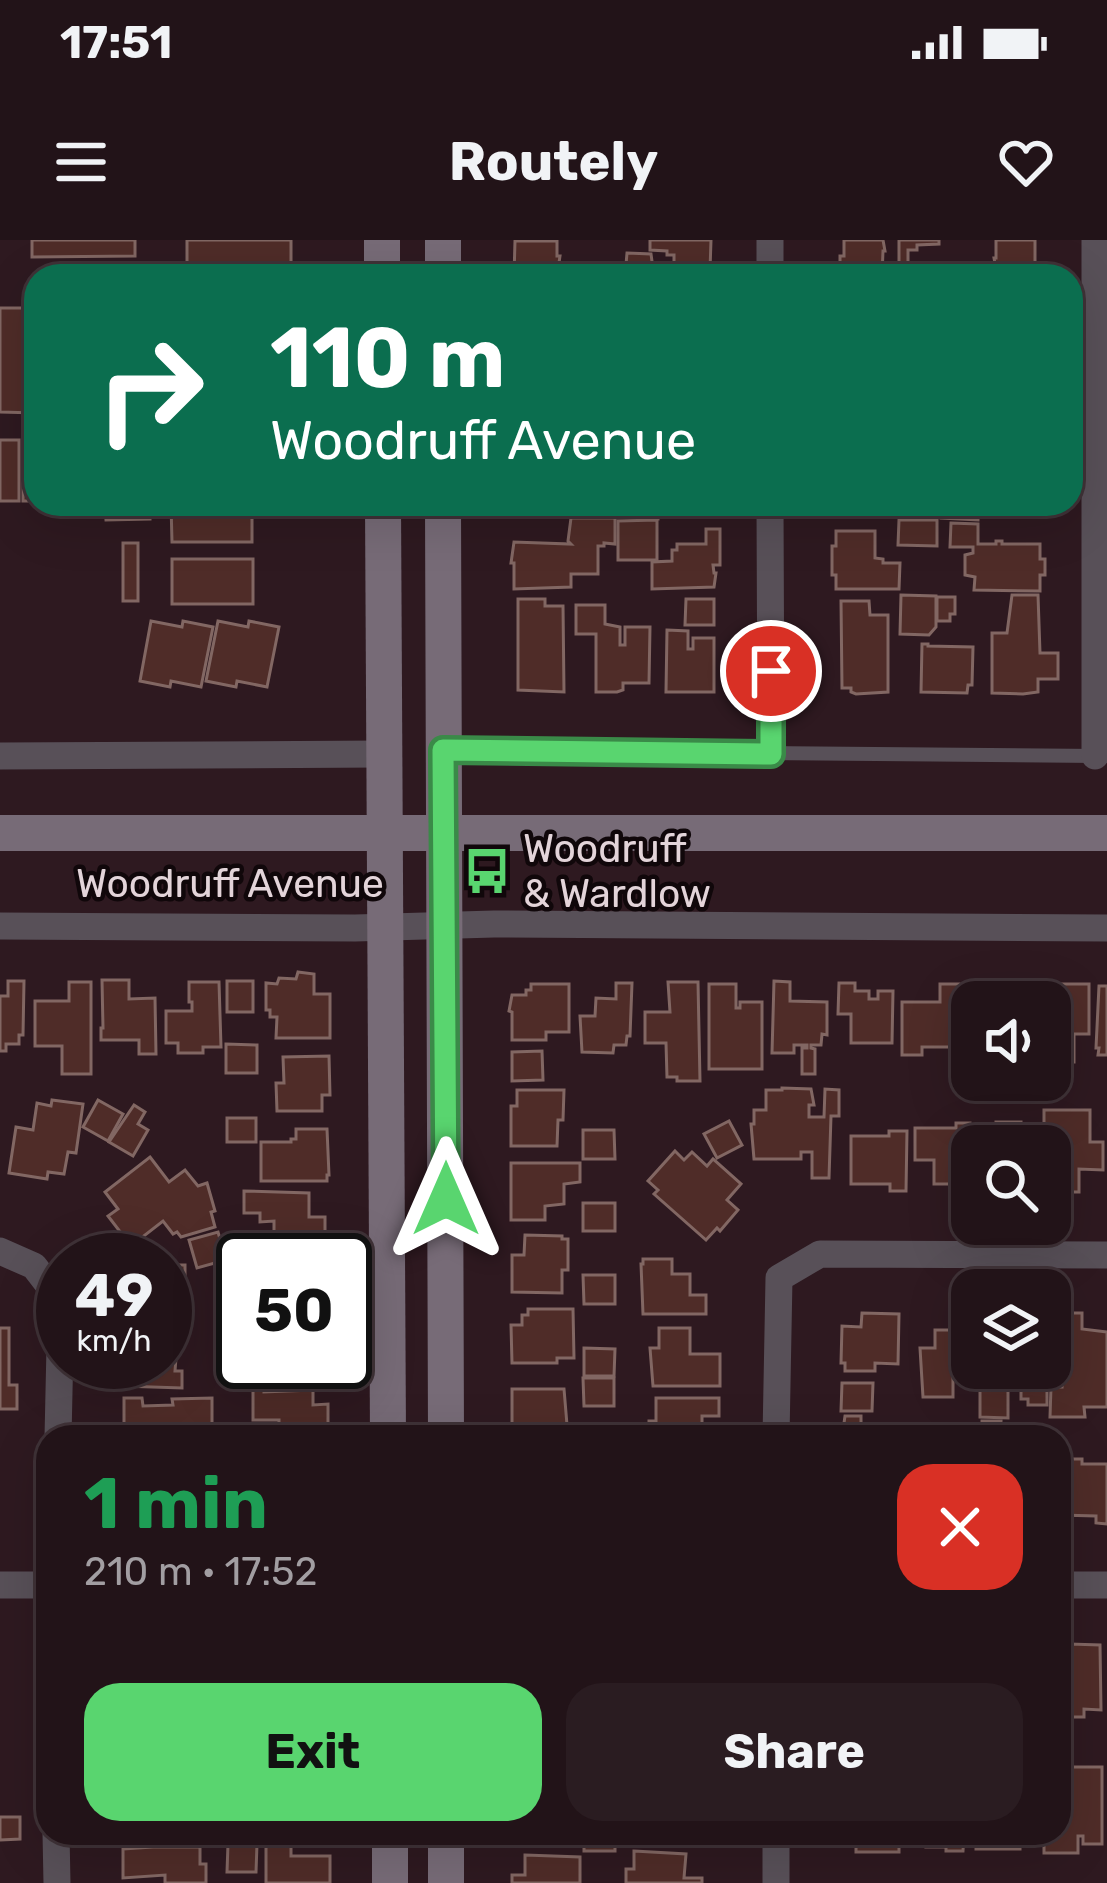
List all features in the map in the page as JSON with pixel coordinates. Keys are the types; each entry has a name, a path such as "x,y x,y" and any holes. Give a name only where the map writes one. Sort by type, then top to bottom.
{"main road":[{"path":"383,516 388,1425"},
{"path":"443,516 446,1425"},
{"name":"Woodruff Avenue","path":"0,833 1107,832"},
{"path":"390,1845 390,1883"},
{"path":"446,1845 446,1883"}],"street":[{"path":"1095,240 1101,756"},
{"path":"770,516 771,754"},
{"path":"0,756 383,754"},
{"name":"Woodruff Avenue","path":"0,926 1107,928"},
{"path":"0,1251 34,1266 61,1301 58,1425"},
{"path":"776,1425 779,1278 820,1254 1107,1255"},
{"path":"0,1585 36,1585"},
{"path":"1071,1585 1107,1585"},
{"path":"56,1845 57,1883"},
{"path":"776,1845 776,1883"}],"lane":[{"path":"443,750 1101,756"}],"building":[{"path":"32,240 135,240 135,256 32,257"},
{"path":"187,240 291,240 291,264 187,264"},
{"path":"650,240 711,240 710,264 674,264 674,255 650,250"},
{"path":"844,240 883,240 882,264 840,264"},
{"path":"899,240 939,240 939,244 908,250 908,264 899,264"},
{"path":"996,240 1035,240 1035,264 995,264"},
{"path":"515,241 557,241 559,264 514,264"},
{"path":"627,253 651,254 652,264 626,264"},
{"path":"0,308 24,308 24,413 0,412"},
{"path":"0,440 19,440 19,501 0,501"},
{"path":"106,516 150,516 150,519 106,520"},
{"path":"171,516 252,516 252,542 172,542"},
{"path":"978,516 978,520 941,518"},
{"path":"571,518 615,518 615,544 598,546 598,574 571,574 571,587 514,589 514,542 571,544"},
{"path":"657,520 657,560 618,560 618,521"},
{"path":"899,520 937,520 937,546 898,545"},
{"path":"951,523 978,524 978,544 1040,544 1045,575 1040,575 1040,591 974,590 975,577 965,575 965,555 973,553 973,547 950,547"},
{"path":"706,529 720,529 720,565 713,565 714,587 652,589 652,562 672,561 677,544 706,544"},
{"path":"836,531 875,531 875,558 900,563 899,589 836,589 832,546 836,546"},
{"path":"123,543 138,543 138,601 123,601"},
{"path":"172,559 253,559 253,604 172,604"},
{"path":"901,595 936,596 936,627 929,635 900,634"},
{"path":"1012,595 1038,595 1040,653 1058,653 1058,679 1038,679 1038,692 992,693 992,633 1007,633"},
{"path":"937,597 955,597 950,621 937,621"},
{"path":"518,599 545,599 545,606 563,606 564,692 518,690"},
{"path":"686,599 714,599 714,625 685,625"},
{"path":"841,601 869,601 870,615 888,615 888,692 856,694 842,688"},
{"path":"576,605 605,605 605,624 620,627 620,645 625,645 625,627 650,627 649,683 623,683 623,690 617,692 596,692 596,634 576,634"},
{"path":"151,621 213,627 201,687 140,681"},
{"path":"218,621 279,627 267,687 206,681"},
{"path":"667,630 688,631 688,649 693,649 693,638 714,638 714,692 666,692"},
{"path":"922,644 973,647 972,685 967,693 921,692"},
{"path":"298,972 314,974 314,994 330,994 330,1038 276,1038 277,1017 270,1017 266,1010 266,983 296,979"},
{"path":"102,980 129,980 129,999 155,998 156,1054 139,1054 139,1040 101,1040"},
{"path":"8,981 24,981 23,1035 19,1035 19,1044 6,1044 6,1051 0,1051 0,996 8,996"},
{"path":"227,981 253,981 253,1012 227,1012"},
{"path":"774,981 790,982 790,1001 827,1002 827,1035 822,1034 821,1045 811,1045 815,1074 802,1074 802,1048 807,1045 794,1045 794,1053 772,1053"},
{"path":"69,982 91,982 91,1074 62,1074 62,1046 35,1046 35,1001 69,1001"},
{"path":"189,982 219,982 221,1047 178,1053 178,1043 166,1043 166,1011 192,1011"},
{"path":"668,982 698,982 700,1081 667,1077 666,1043 645,1043 645,1012 670,1012"},
{"path":"616,983 632,983 626,1045 614,1045 613,1053 582,1052 580,1016 595,1016 596,998 616,999"},
{"path":"839,983 855,983 855,991 869,991 869,999 878,999 878,991 893,991 892,1043 851,1043 851,1014 838,1014"},
{"path":"531,984 569,984 569,1032 546,1032 546,1040 512,1040 512,995 526,995"},
{"path":"709,984 736,984 736,1008 740,1002 762,1002 762,1069 709,1069"},
{"path":"940,984 951,984 951,1047 922,1047 922,1055 902,1055 902,1002 940,1002"},
{"path":"1071,984 1089,984 1089,1034 1074,1034 1074,1062"},
{"path":"1099,986 1107,986 1107,1055 1098,1055 1096,1048"},
{"path":"226,1044 257,1045 257,1073 226,1073"},
{"path":"542,1051 543,1080 512,1081 512,1052"},
{"path":"329,1056 330,1095 322,1095 322,1111 277,1111 276,1083 284,1083 283,1057"},
{"path":"811,1089 814,1105 809,1105 809,1117 824,1117 825,1089 839,1090 839,1116 831,1116 829,1178 812,1178 812,1152 801,1152 801,1159 754,1159 754,1110 766,1110 766,1090"},
{"path":"517,1090 564,1090 557,1146 511,1146 511,1106 517,1106"},
{"path":"52,1100 83,1104 76,1153 68,1152 64,1174 48,1172 47,1179 9,1173 16,1127 33,1130 37,1103 51,1106"},
{"path":"98,1100 123,1114 108,1141 83,1127"},
{"path":"134,1105 145,1112 138,1124 148,1130 133,1156 109,1142"},
{"path":"1044,1110 1090,1110 1090,1142 1103,1142 1103,1170 1079,1169 1079,1192 1071,1192 1071,1125 1044,1125"},
{"path":"227,1118 256,1118 256,1142 227,1142"},
{"path":"729,1121 742,1145 717,1158 704,1134"},
{"path":"915,1128 951,1128 951,1184 934,1184 934,1160 915,1160"},
{"path":"296,1129 327,1129 327,1181 261,1181 261,1142 291,1142"},
{"path":"583,1130 614,1130 615,1159 583,1159"},
{"path":"889,1131 907,1131 906,1191 890,1191 890,1184 851,1184 851,1136 889,1136"},
{"path":"675,1151 684,1160 692,1152 707,1166 713,1159 741,1184 727,1200 738,1210 706,1240 654,1194 658,1190 648,1181"},
{"path":"150,1157 169,1182 185,1170 198,1186 207,1183 215,1227 172,1233 163,1221 148,1233 121,1233 108,1216 118,1209 105,1192"},
{"path":"511,1163 580,1163 580,1182 564,1184 564,1204 545,1206 545,1220 511,1220"},
{"path":"244,1191 309,1193 309,1217 325,1217 325,1233 274,1233 274,1221 260,1222 260,1213 244,1213"},
{"path":"583,1203 615,1203 615,1231 583,1231"},
{"path":"218,1232 216,1263 197,1268 192,1239"},
{"path":"525,1235 568,1239 562,1293 512,1292 512,1255 524,1255"},
{"path":"643,1259 672,1259 672,1274 690,1274 690,1295 706,1295 706,1314 643,1314"},
{"path":"583,1275 615,1275 615,1304 584,1304"},
{"path":"528,1309 573,1309 574,1358 557,1358 557,1363 512,1363 511,1325 522,1325"},
{"path":"862,1313 899,1314 898,1364 875,1363 875,1371 845,1371 842,1326 861,1327"},
{"path":"1071,1313 1082,1313 1082,1329 1107,1332 1107,1407 1084,1407 1085,1417 1050,1417 1051,1389 1071,1389"},
{"path":"0,1328 9,1328 9,1385 17,1385 17,1409 0,1409"},
{"path":"659,1328 690,1328 690,1354 720,1354 720,1386 653,1386 650,1348 659,1348"},
{"path":"935,1330 951,1330 953,1397 923,1397 920,1348 935,1348"},
{"path":"584,1348 615,1349 614,1376 584,1376"},
{"path":"583,1378 614,1378 614,1406 584,1406"},
{"path":"842,1383 873,1383 872,1411 841,1411"},
{"path":"253,1389 313,1390 313,1405 328,1404 328,1425 279,1425 279,1420 253,1420"},
{"path":"512,1389 564,1389 567,1425 512,1425"},
{"path":"980,1389 1008,1389 1008,1418 980,1417"},
{"path":"1021,1389 1047,1389 1047,1405 1028,1405 1028,1399 1021,1399"},
{"path":"124,1398 142,1398 143,1406 173,1405 172,1399 212,1398 212,1425 124,1425"},
{"path":"656,1398 719,1398 719,1416 702,1416 702,1425 649,1425 656,1421"},
{"path":"845,1416 861,1416 861,1425 844,1425"},
{"path":"1071,1459 1107,1464 1107,1524 1096,1523 1096,1516 1071,1515"},
{"path":"1071,1644 1100,1645 1101,1710 1084,1709 1084,1717 1071,1717"},
{"path":"1071,1767 1102,1767 1102,1844 1083,1844 1083,1836 1078,1836 1078,1853 1044,1853 1044,1845 1071,1845"},
{"path":"0,1817 20,1817 20,1839 0,1840"},
{"path":"228,1845 257,1845 256,1872 227,1872"},
{"path":"266,1845 291,1845 291,1856 330,1856 330,1883 266,1883"},
{"path":"584,1845 615,1845 615,1851 584,1851"},
{"path":"856,1845 899,1845 899,1852 856,1852"},
{"path":"926,1845 963,1845 963,1851"},
{"path":"976,1845 1020,1845 1020,1849 976,1849"},
{"path":"200,1847 206,1883 165,1883 165,1875 123,1878 123,1849"},
{"path":"634,1851 686,1854 684,1878 702,1878 702,1883 626,1883 626,1869 634,1869"},
{"path":"525,1855 580,1857 580,1883 512,1883 512,1875 525,1875"}],"place":[{"name":"Woodruff & Wardlow","path":"487,871"}],"route":[{"path":"446,1199 443,750 771,754 771,671"}]}
